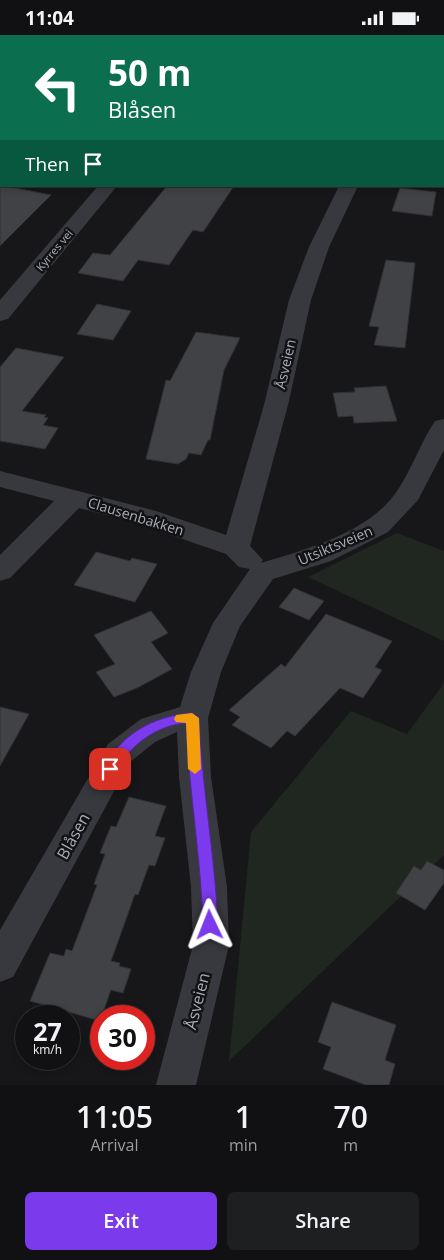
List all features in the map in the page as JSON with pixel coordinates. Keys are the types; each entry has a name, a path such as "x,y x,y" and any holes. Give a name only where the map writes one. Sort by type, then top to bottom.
{"street":[{"name":"Kyrres vei","path":"0,314 107,187"},
{"name":"Åsveien","path":"236,548 276,405 300,300 319,247 349,187"},
{"name":"Utsiktsveien","path":"263,572 321,553 379,526 409,494 444,425"},
{"name":"Clausenbakken","path":"0,479 147,517 236,548 263,572"},
{"path":"0,571 74,497"},
{"name":"Åsveien","path":"176,1085 211,945 209,887 195,777 192,718 206,672 228,623 263,572"},
{"name":"Blåsen","path":"0,965 119,753 144,731 172,719 192,718"}],"shaded area":[{"path":"397,533 444,551 444,641 308,577"},
{"path":"444,683 444,855 229,1061 251,832 351,711 407,734"}],"building":[{"path":"0,187 10,187 51,195 0,246"},
{"path":"166,187 233,187 203,232 193,230 169,265 138,260 123,281 78,273 93,253 110,255"},
{"path":"400,188 436,192 432,216 392,211"},
{"path":"386,260 415,263 405,348 374,345 379,327 369,326"},
{"path":"97,304 131,311 113,340 77,334"},
{"path":"196,332 240,338 224,370 210,440 208,440 201,455 189,453 186,459 178,464 146,459 166,380 170,381"},
{"path":"16,348 64,357 22,411 46,415 44,417 48,418 43,425 58,428 45,449 0,441 0,367"},
{"path":"386,386 397,421 354,423 353,416 338,417 333,393 355,392 354,388"},
{"path":"96,552 130,561 132,558 157,564 135,602 74,585"},
{"path":"294,588 324,601 309,620 279,607"},
{"path":"151,611 168,633 151,642 172,669 137,688 114,697 96,672 115,664 94,635"},
{"path":"326,614 392,641 375,667 382,670 363,698 340,688 295,736 287,731 271,748 232,725 240,717 229,710 281,664 285,667"},
{"path":"0,707 29,714 0,766"},
{"path":"129,797 166,806 155,836 165,838 155,866 149,865 138,895 135,894 111,961 120,963 119,966 131,969 123,993 111,990 106,1005 90,1005 90,1018 80,1015 80,1005 44,1005 30,1001 50,953 64,956 66,949 72,951 97,885 94,884 105,854 100,853 111,826 116,827"},
{"path":"427,861 444,870 444,883 425,910 396,893 414,866 421,870"},
{"path":"332,1002 396,1025 385,1060 395,1064 389,1085 366,1085 323,1069 331,1047 318,1042"}],"slow traffic":[{"path":"181,719 192,718 195,769"}],"route":[{"path":"110,769 119,753 144,731 172,719 192,718 195,777 209,887 210,925"}]}
